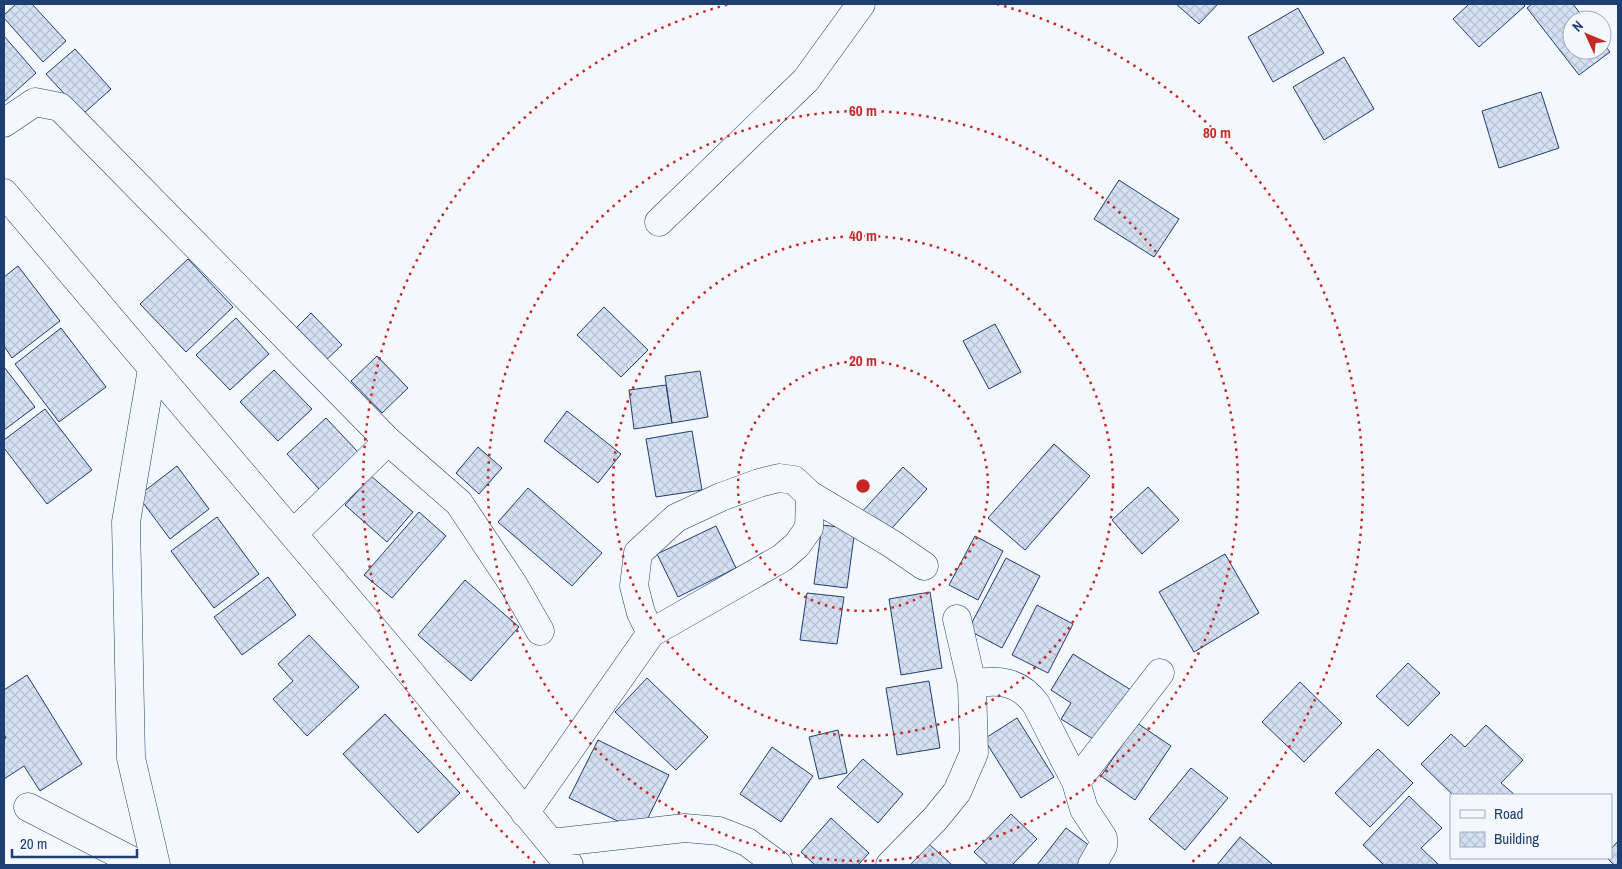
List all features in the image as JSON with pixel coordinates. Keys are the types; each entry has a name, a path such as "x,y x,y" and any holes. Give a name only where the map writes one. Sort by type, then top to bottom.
{"street":[{"path":"659,222 806,80 861,4"},
{"path":"4,123 36,102 60,107 388,442 460,503 513,584 540,631"},
{"path":"4,194 293,534 569,865"},
{"path":"152,369 126,522 131,758 156,865"},
{"path":"293,534 388,442"},
{"path":"651,633 641,612 634,586 638,552 676,518 721,497 779,478 794,480 810,495 898,547 924,566"},
{"path":"525,813 651,633 782,558 797,545 809,528 810,495"},
{"path":"890,865 935,819 957,792 974,753 972,684 956,619"},
{"path":"1076,782 1160,672"},
{"path":"972,684 991,680 1016,686 1027,692 1036,704 1076,782 1084,809 1103,838 1103,846 1092,865"},
{"path":"28,807 140,865"},
{"path":"550,843 685,828 711,830 719,831 747,842 778,865"}],"building":[{"path":"16,4 32,4 66,41 43,62 4,18 4,15"},
{"path":"1176,4 1218,4 1199,24"},
{"path":"1469,4 1523,4 1525,6 1479,47 1453,19"},
{"path":"1532,4 1573,4 1578,10 1562,10 1562,53 1527,8"},
{"path":"1298,8 1324,53 1273,82 1248,37"},
{"path":"4,36 36,73 4,102"},
{"path":"75,49 111,89 83,114 46,74"},
{"path":"1344,57 1374,109 1324,140 1293,87"},
{"path":"1567,60 1599,60 1579,75"},
{"path":"1541,92 1559,148 1499,168 1482,111"},
{"path":"1119,180 1179,219 1154,257 1094,219"},
{"path":"188,259 233,307 186,352 140,304"},
{"path":"18,266 60,321 12,358 4,346 4,277"},
{"path":"604,307 648,350 621,377 577,335"},
{"path":"311,313 342,345 321,365 291,333"},
{"path":"236,318 269,354 230,390 196,355"},
{"path":"995,324 1021,372 989,389 963,341"},
{"path":"61,328 106,387 59,422 15,364"},
{"path":"377,356 408,388 382,413 351,381"},
{"path":"4,367 35,407 4,430"},
{"path":"274,370 312,409 278,441 240,402"},
{"path":"700,371 708,417 672,423 665,376"},
{"path":"666,385 672,423 634,429 629,390"},
{"path":"45,409 92,470 47,504 4,448 4,440"},
{"path":"567,411 621,454 598,483 544,441"},
{"path":"326,418 358,452 319,489 287,454"},
{"path":"692,431 702,490 656,497 646,439"},
{"path":"1054,444 1090,476 1025,550 988,518"},
{"path":"478,447 502,468 479,494 456,473"},
{"path":"177,466 209,509 170,539 138,496"},
{"path":"903,467 927,489 885,536 860,514"},
{"path":"371,476 413,512 387,542 345,505"},
{"path":"1148,487 1179,520 1142,554 1112,520"},
{"path":"528,488 602,553 572,586 498,522"},
{"path":"419,512 446,536 392,598 364,575"},
{"path":"217,517 259,574 214,608 171,551"},
{"path":"822,525 855,529 847,588 814,584"},
{"path":"716,526 736,568 678,597 657,554"},
{"path":"975,536 1003,551 978,600 949,585"},
{"path":"1225,554 1259,613 1194,652 1159,592"},
{"path":"1006,558 1040,576 1002,648 968,630"},
{"path":"268,577 296,615 242,655 214,617"},
{"path":"465,580 519,627 471,681 418,635"},
{"path":"930,592 942,668 901,675 889,599"},
{"path":"807,593 844,597 837,644 800,640"},
{"path":"1037,605 1073,624 1048,673 1012,655"},
{"path":"309,635 359,687 307,736 273,699 293,681 278,664"},
{"path":"1073,654 1131,690 1098,742 1061,719 1071,703 1051,690"},
{"path":"1408,663 1440,693 1408,726 1376,696"},
{"path":"27,675 82,764 40,791 24,766 4,779 4,739 6,738 4,734 4,690"},
{"path":"647,678 708,737 676,770 615,712"},
{"path":"929,681 940,748 897,755 886,688"},
{"path":"1300,682 1342,723 1304,762 1262,722"},
{"path":"385,714 460,793 418,833 343,754"},
{"path":"1017,718 1054,777 1021,798 984,739"},
{"path":"1137,723 1171,746 1135,800 1101,776"},
{"path":"1486,725 1523,760 1501,783 1514,794 1452,794 1421,764 1451,734 1465,747"},
{"path":"838,730 847,773 819,779 809,737"},
{"path":"598,740 669,775 641,832 569,798"},
{"path":"772,747 813,776 781,822 740,794"},
{"path":"1378,749 1413,783 1370,827 1335,793"},
{"path":"863,759 903,794 878,823 837,787"},
{"path":"1191,768 1228,798 1185,850 1149,819"},
{"path":"1409,796 1442,828 1421,848 1439,865 1384,865 1363,845"},
{"path":"1011,814 1037,839 1012,865 988,865 974,852"},
{"path":"831,818 869,853 858,865 815,865 801,852"},
{"path":"1066,828 1094,849 1081,865 1037,865"},
{"path":"1240,837 1272,864 1217,865"},
{"path":"1618,841 1618,865 1614,865 1608,859 1612,859 1612,848"},
{"path":"929,844 952,865 908,865"}]}
